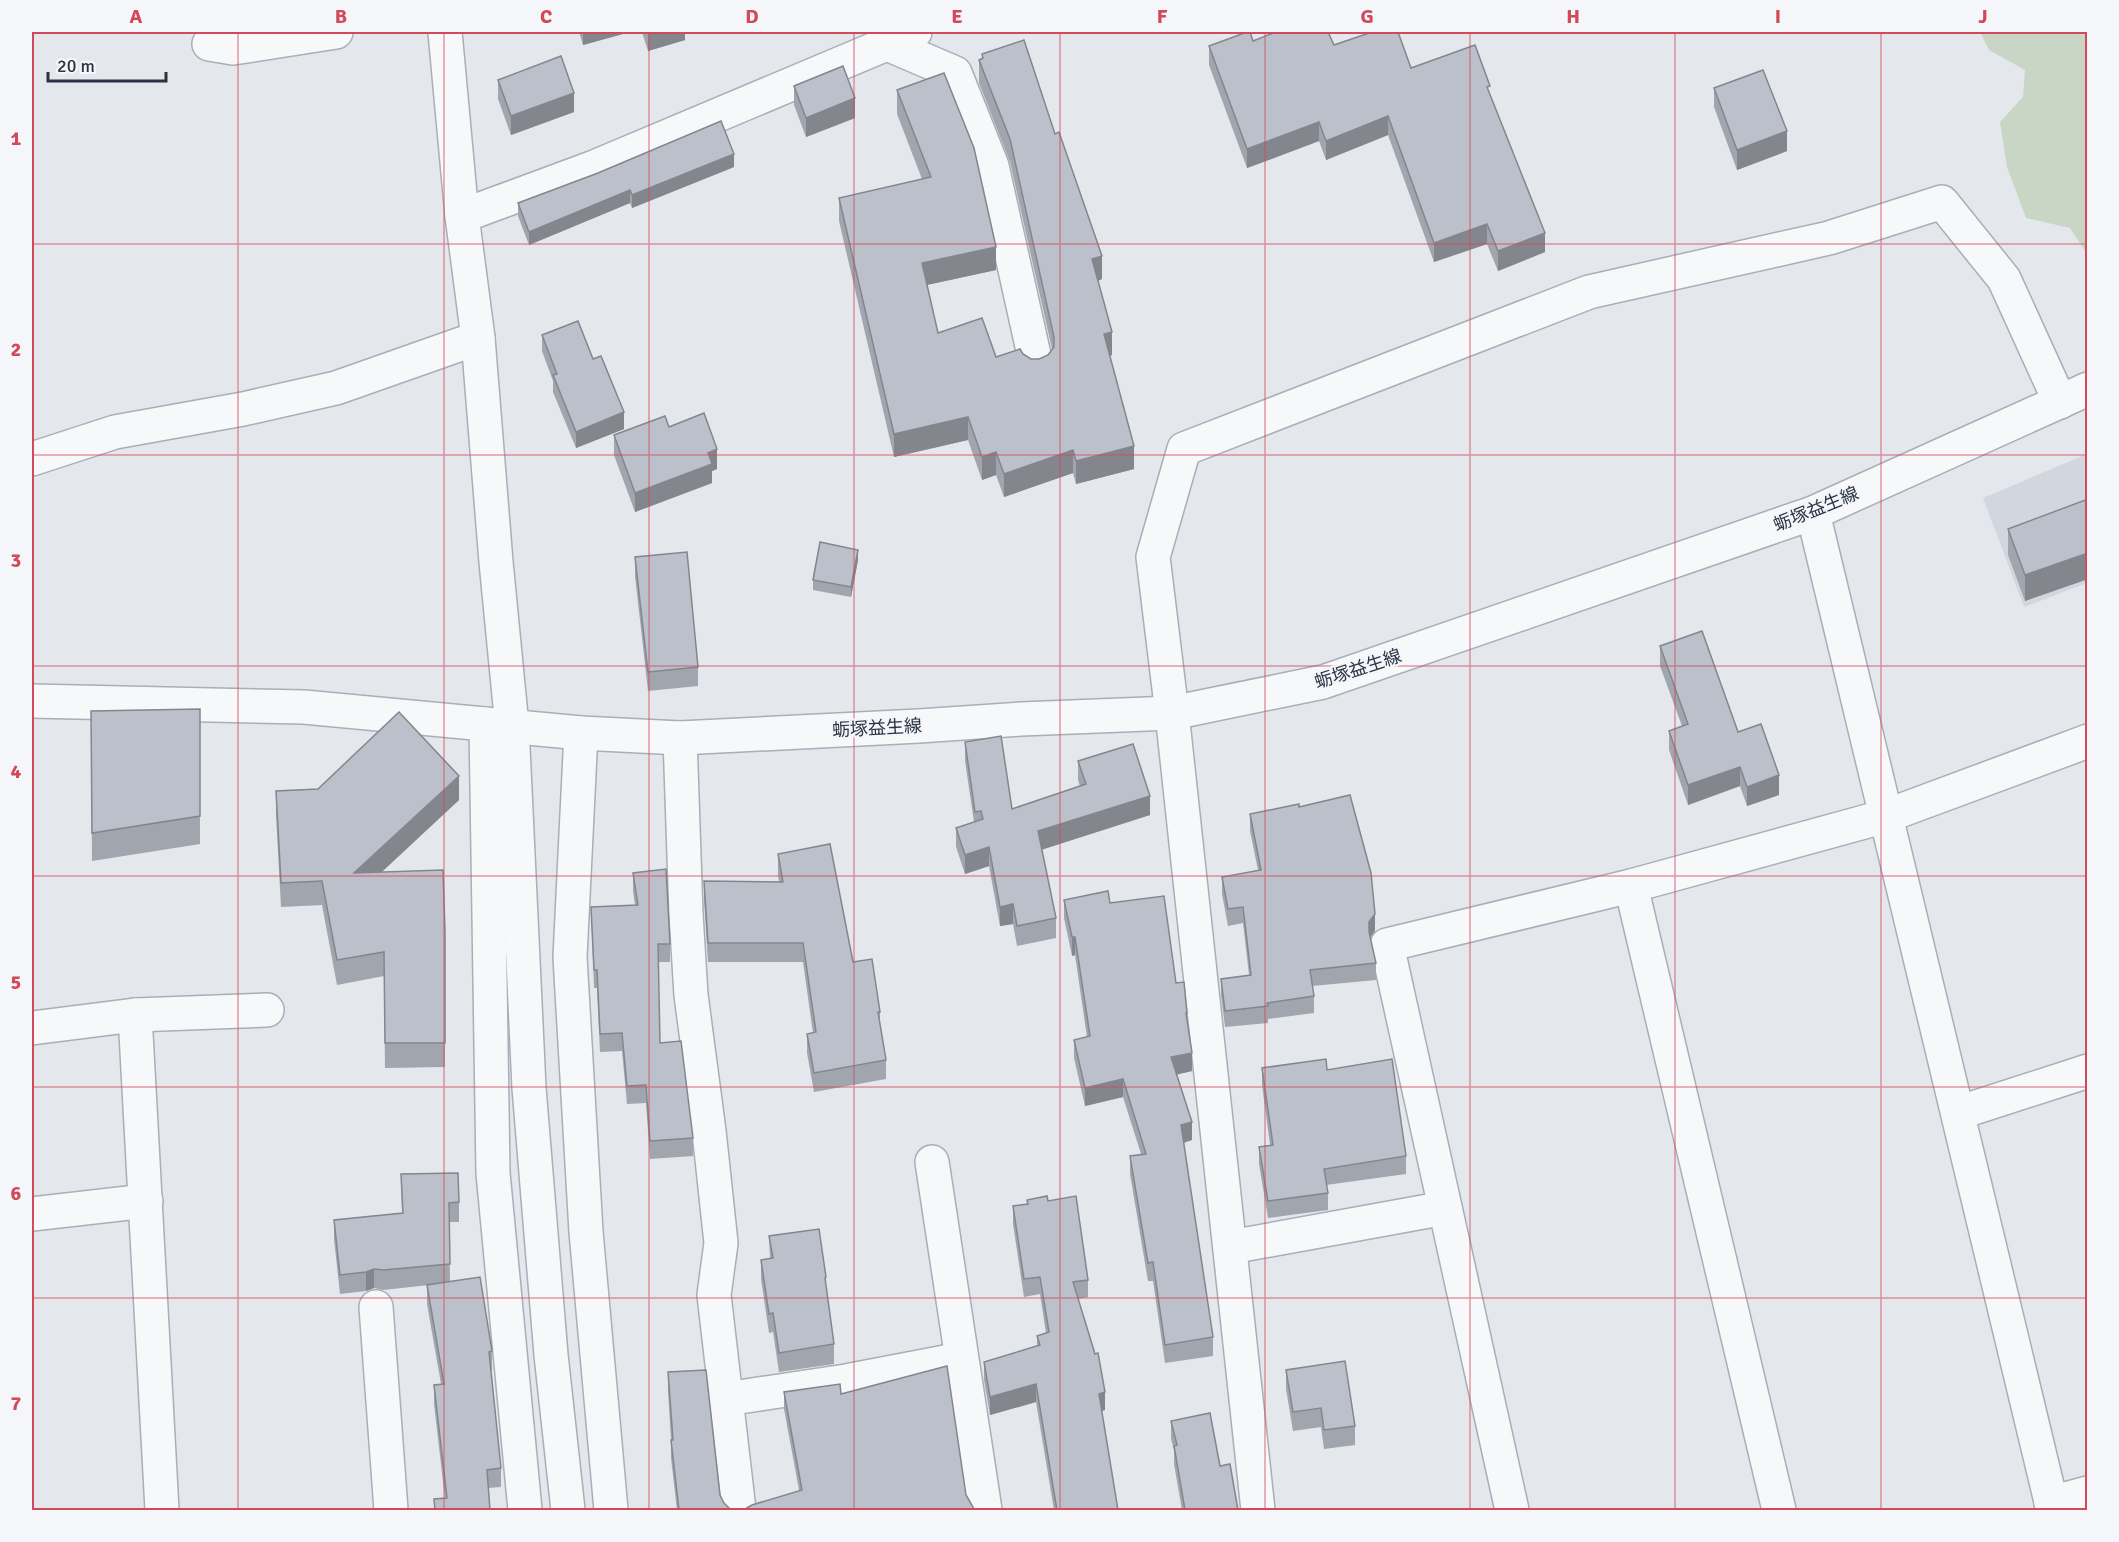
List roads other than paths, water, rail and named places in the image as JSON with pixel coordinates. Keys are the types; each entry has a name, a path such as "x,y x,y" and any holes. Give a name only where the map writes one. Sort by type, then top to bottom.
{"street":[{"path":"209,45 233,48 336,32"},
{"path":"445,32 462,216 478,338 495,550 499,725 493,1173 525,1510"},
{"path":"462,216 592,168 915,32"},
{"path":"885,43 955,73 992,166 1036,364"},
{"path":"1258,1510 1231,1247 1153,557 1184,449 1589,292 1829,238 1942,202 2004,279 2074,395"},
{"path":"32,459 115,432 243,409 336,388 478,338"},
{"name":"蛎塚益生線","path":"32,700 304,707 581,732 680,738 919,726 1021,718 1172,713 1323,682 1813,513 2074,395"},
{"path":"1813,513 2052,1507 2088,1493"},
{"path":"499,725 551,1355 568,1510"},
{"path":"581,732 570,957 586,1232 611,1510"},
{"path":"680,738 691,995 721,1243 714,1295 738,1510"},
{"path":"1512,1510 1387,945 1631,886 1886,816 2088,741"},
{"path":"1631,886 1779,1510"},
{"path":"32,1028 135,1015 267,1010"},
{"path":"135,1015 162,1510"},
{"path":"1958,1113 2088,1071"},
{"path":"932,1162 985,1510"},
{"path":"32,1214 146,1201"},
{"path":"1231,1247 1445,1208"},
{"path":"376,1307 391,1510"},
{"path":"726,1400 846,1381 961,1359"}]}
